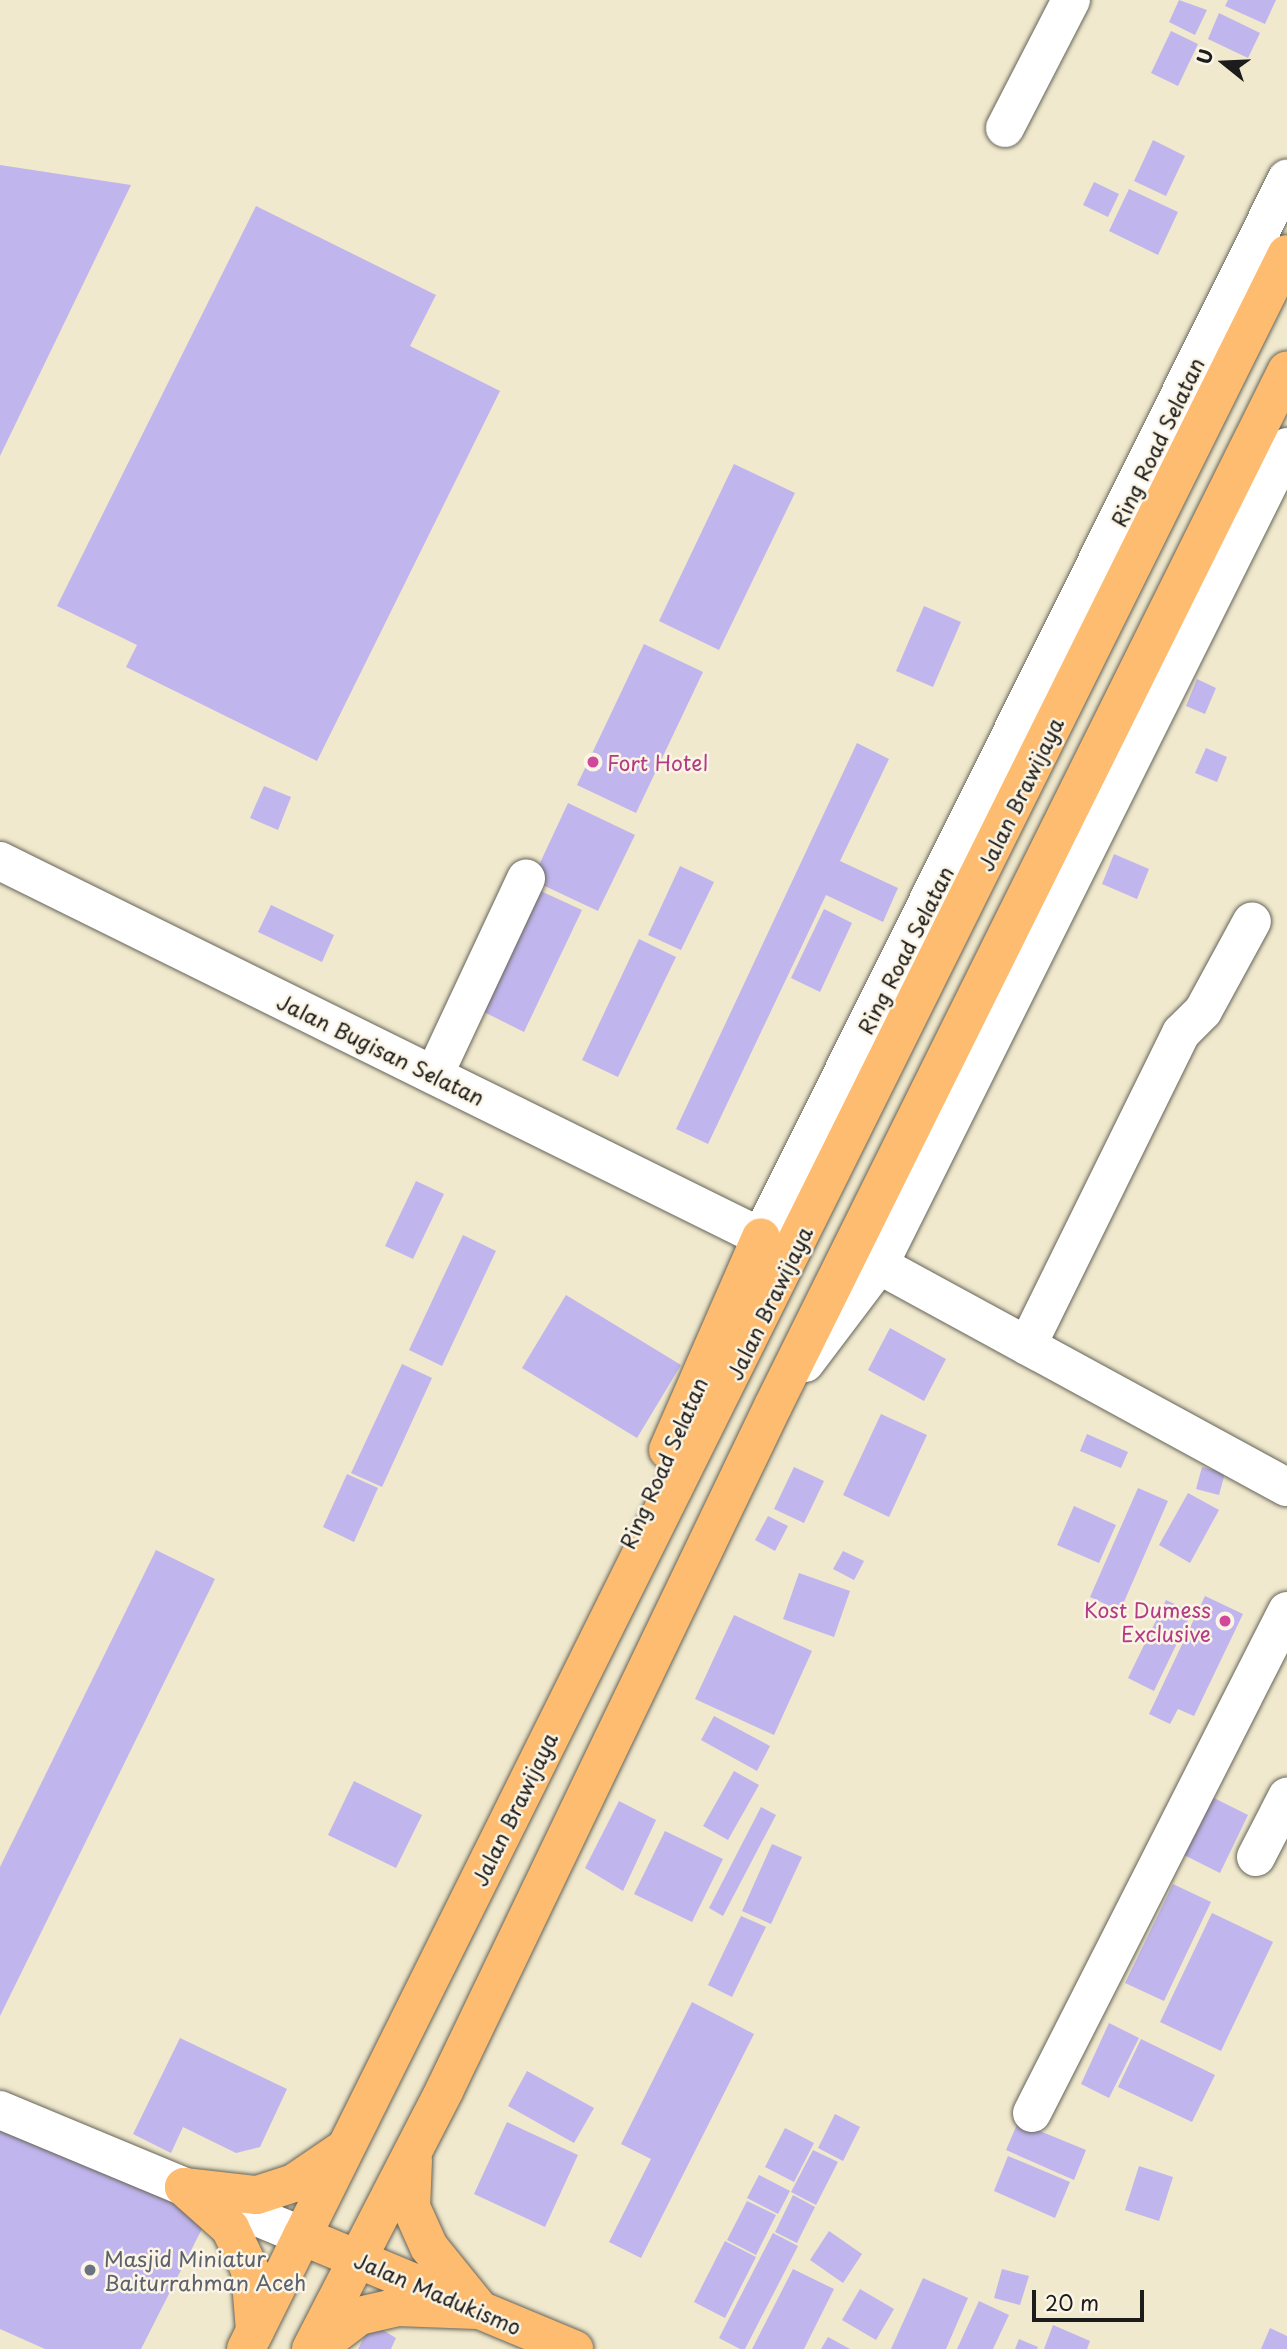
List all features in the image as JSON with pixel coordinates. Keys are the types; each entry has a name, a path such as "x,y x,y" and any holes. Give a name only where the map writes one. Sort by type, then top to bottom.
{"main road":[{"name":"Jalan Brawijaya","path":"250,2340 1287,254"},
{"path":"313,2349 414,2151 773,1406 860,1238 1287,370"},
{"name":"Ring Road Selatan","path":"551,1734 595,1619 761,1237"},
{"path":"184,2187 257,2195 294,2183 347,2147"},
{"path":"414,2151 411,2207 429,2247 480,2310"},
{"path":"184,2187 230,2228 250,2270 250,2340"},
{"name":"Jalan Madukismo","path":"302,2236 574,2349"},
{"path":"313,2349 359,2316 397,2307 480,2310"}],"street":[{"path":"1005,128 1071,0"},
{"name":"Ring Road Selatan","path":"761,1237 1287,179"},
{"path":"773,1406 879,1265 1287,447"},
{"name":"Jalan Bugisan Selatan","path":"0,861 761,1237"},
{"path":"434,1075 526,879"},
{"path":"1027,1346 1181,1033 1202,1011 1252,921"},
{"path":"879,1265 1287,1487"},
{"path":"1032,2113 1287,1611"},
{"path":"1256,1857 1287,1797"},
{"path":"0,2110 302,2236"}],"building":[{"path":"1179,0 1207,10 1195,35 1169,22"},
{"path":"1228,0 1276,0 1265,24 1225,6"},
{"path":"1219,13 1260,33 1248,58 1208,39"},
{"path":"1171,31 1198,44 1178,86 1151,73"},
{"path":"1153,140 1185,156 1166,196 1134,181"},
{"path":"0,165 131,185 0,456"},
{"path":"1094,182 1119,194 1108,217 1083,205"},
{"path":"1129,189 1178,212 1158,255 1109,231"},
{"path":"256,206 436,295 410,346 500,391 317,761 126,667 137,645 57,606"},
{"path":"734,464 795,493 719,650 659,621"},
{"path":"924,606 961,622 933,687 896,671"},
{"path":"644,644 703,672 636,813 577,785"},
{"path":"1197,679 1216,688 1205,714 1186,706"},
{"path":"857,743 889,759 840,861 898,888 883,922 826,895 708,1144 676,1129"},
{"path":"1206,748 1227,757 1217,782 1195,773"},
{"path":"264,786 291,797 278,830 250,818"},
{"path":"568,803 635,835 598,911 532,880"},
{"path":"1114,854 1149,869 1137,899 1102,884"},
{"path":"680,866 714,882 681,950 648,935"},
{"path":"534,888 582,910 524,1032 476,1008"},
{"path":"271,905 334,935 322,962 258,932"},
{"path":"824,909 852,923 820,992 791,978"},
{"path":"639,939 676,957 618,1077 582,1060"},
{"path":"416,1181 444,1194 413,1259 385,1246"},
{"path":"463,1235 496,1251 442,1366 409,1350"},
{"path":"566,1295 681,1365 637,1438 522,1368"},
{"path":"890,1328 946,1359 924,1401 868,1370"},
{"path":"402,1364 432,1378 382,1487 351,1473"},
{"path":"881,1414 927,1435 889,1517 843,1495"},
{"path":"1087,1434 1128,1452 1121,1468 1080,1451"},
{"path":"794,1467 824,1481 804,1523 774,1509"},
{"path":"1202,1467 1225,1473 1219,1495 1196,1489"},
{"path":"347,1474 378,1488 354,1542 323,1527"},
{"path":"1138,1488 1168,1501 1120,1611 1090,1597"},
{"path":"1188,1493 1219,1510 1190,1563 1159,1545"},
{"path":"1074,1506 1116,1525 1099,1563 1057,1545"},
{"path":"768,1516 788,1526 775,1551 755,1540"},
{"path":"156,1550 215,1579 0,2016 0,1867"},
{"path":"843,1551 864,1561 854,1580 833,1569"},
{"path":"799,1573 850,1591 834,1637 783,1619"},
{"path":"1205,1596 1243,1614 1194,1716 1178,1709 1170,1724 1149,1714"},
{"path":"1166,1600 1192,1612 1154,1691 1128,1678"},
{"path":"734,1615 812,1651 774,1735 695,1699"},
{"path":"714,1716 770,1746 757,1771 701,1740"},
{"path":"734,1771 759,1785 728,1840 703,1826"},
{"path":"354,1781 422,1815 396,1868 328,1835"},
{"path":"1210,1796 1248,1815 1220,1873 1182,1854"},
{"path":"619,1801 656,1820 623,1891 585,1868"},
{"path":"761,1807 776,1815 723,1916 709,1908"},
{"path":"665,1831 723,1859 692,1922 634,1894"},
{"path":"772,1844 802,1857 771,1924 742,1911"},
{"path":"1173,1884 1211,1902 1164,2001 1125,1983"},
{"path":"1212,1913 1273,1942 1221,2051 1160,2022"},
{"path":"741,1916 766,1927 732,1997 708,1985"},
{"path":"692,2002 754,2034 641,2258 609,2242 651,2159 621,2144"},
{"path":"1109,2023 1139,2038 1109,2098 1081,2084"},
{"path":"180,2038 287,2089 260,2147 236,2153 183,2127 171,2153 133,2134"},
{"path":"1141,2039 1215,2075 1192,2122 1118,2087"},
{"path":"527,2071 594,2108 574,2143 508,2106"},
{"path":"835,2114 860,2127 843,2161 818,2148"},
{"name":"Masjid Miniatur Baiturrahman Aceh","path":"0,2122 211,2211 141,2349 45,2349 0,2329"},
{"path":"507,2122 578,2155 545,2227 474,2194"},
{"path":"1018,2122 1086,2150 1074,2180 1006,2150"},
{"path":"785,2128 814,2143 794,2182 765,2167"},
{"path":"813,2150 838,2162 816,2205 791,2192"},
{"path":"1008,2156 1070,2182 1055,2218 994,2191"},
{"path":"1139,2166 1173,2177 1159,2221 1125,2210"},
{"path":"759,2175 790,2191 778,2214 747,2198"},
{"path":"793,2195 815,2207 797,2243 775,2232"},
{"path":"747,2201 776,2215 756,2255 727,2240"},
{"path":"829,2231 862,2254 843,2283 810,2260"},
{"path":"773,2233 798,2246 745,2349 740,2349 719,2338"},
{"path":"725,2241 756,2257 725,2318 694,2302"},
{"path":"793,2269 834,2289 804,2349 752,2349"},
{"path":"1002,2269 1029,2276 1020,2305 994,2298"},
{"path":"923,2278 968,2298 946,2349 891,2349"},
{"path":"860,2289 894,2309 876,2340 842,2320"},
{"path":"979,2301 1009,2315 993,2349 957,2349"},
{"path":"371,2323 396,2338 391,2349 358,2349"},
{"path":"1053,2325 1090,2341 1087,2349 1044,2349"},
{"path":"1270,2328 1287,2336 1287,2349 1261,2349"},
{"path":"828,2337 850,2349 821,2349"},
{"path":"1019,2339 1038,2347 1015,2349"}],"place":[{"name":"Fort Hotel","path":"593,762"},
{"name":"Kost Dumess Exclusive","path":"1225,1621"},
{"name":"Masjid Miniatur Baiturrahman Aceh","path":"90,2270"}]}
